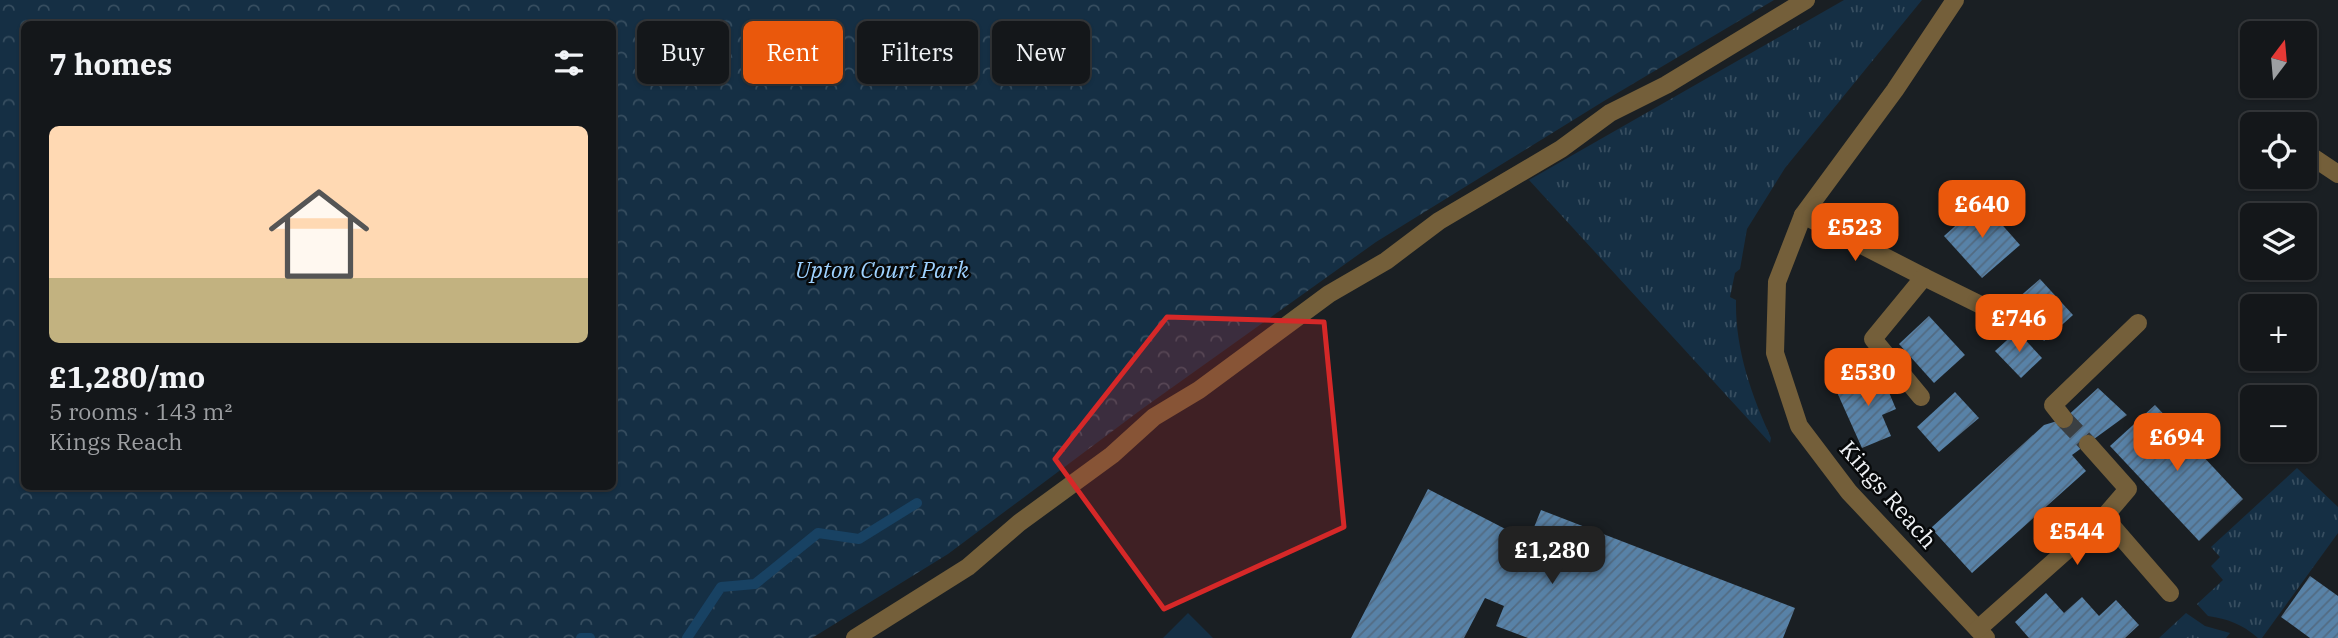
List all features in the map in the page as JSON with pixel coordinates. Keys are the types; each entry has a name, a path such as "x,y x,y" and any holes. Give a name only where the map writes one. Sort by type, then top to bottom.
{"street":[{"path":"855,638 968,567 1019,523 1112,455 1154,417 1199,390 1329,294 1386,261 1439,221 1561,149 1610,113 1666,85 1806,0"},
{"name":"Kings Reach","path":"1955,0 1895,90 1802,215 1777,282 1775,354 1799,426 1849,492 1982,634"},
{"path":"2317,160 2338,174"},
{"path":"1802,215 1997,313"},
{"path":"1921,397 1873,339 1924,277"},
{"path":"2064,419 2053,405 2138,323"},
{"path":"1982,634 2104,517 2128,489 2088,444"},
{"path":"2104,517 2170,593"}],"highlighted area":[{"path":"1167,317 1324,322 1344,527 1164,609 1055,459"}],"green space":[{"name":"Upton Court Park","path":"0,0 1774,0 1376,242 1142,409 948,554 812,638 0,638"},
{"path":"1844,0 1922,0 1785,168 1747,229 1740,269 1735,273 1730,297 1736,300 1741,354 1771,438 1770,443 1529,180"},
{"path":"2297,468 2338,507 2338,533 2262,638 2258,638 2235,623 2208,616 2197,604 2223,580 2211,566 2220,557 2211,547"},
{"path":"1188,613 1213,638 1163,638"},
{"path":"2186,613 2205,626 2230,633 2226,638 2159,638"}],"building":[{"path":"1982,202 2020,245 1982,278 1944,236"},
{"path":"2040,279 2073,315 2044,341 2011,304"},
{"path":"1929,316 1965,355 1934,383 1899,344"},
{"path":"2017,331 2042,358 2021,378 1995,351"},
{"path":"1880,371 1896,409 1882,415 1891,436 1862,448 1836,390"},
{"path":"2098,388 2127,415 2072,455 2086,471 1972,573 1931,528 2044,425 2064,419"},
{"path":"1955,392 1979,418 1939,452 1917,427"},
{"path":"2155,405 2243,499 2199,541 2110,446"},
{"path":"1428,489 1517,535 1511,547 1524,552 1541,510 1795,608 1783,638 1528,638 1496,626 1504,606 1485,598 1464,638 1351,638"},
{"path":"2310,576 2338,596 2338,638 2310,638 2281,617"},
{"path":"2046,593 2064,613 2082,597 2099,616 2116,600 2139,625 2125,638 2029,638 2015,622"}],"waterway":[{"path":"687,638 721,587 755,584 818,533 859,539 917,503"},
{"path":"581,638 590,638"}],"tunnel":[{"path":"2064,419 2088,444"}]}
